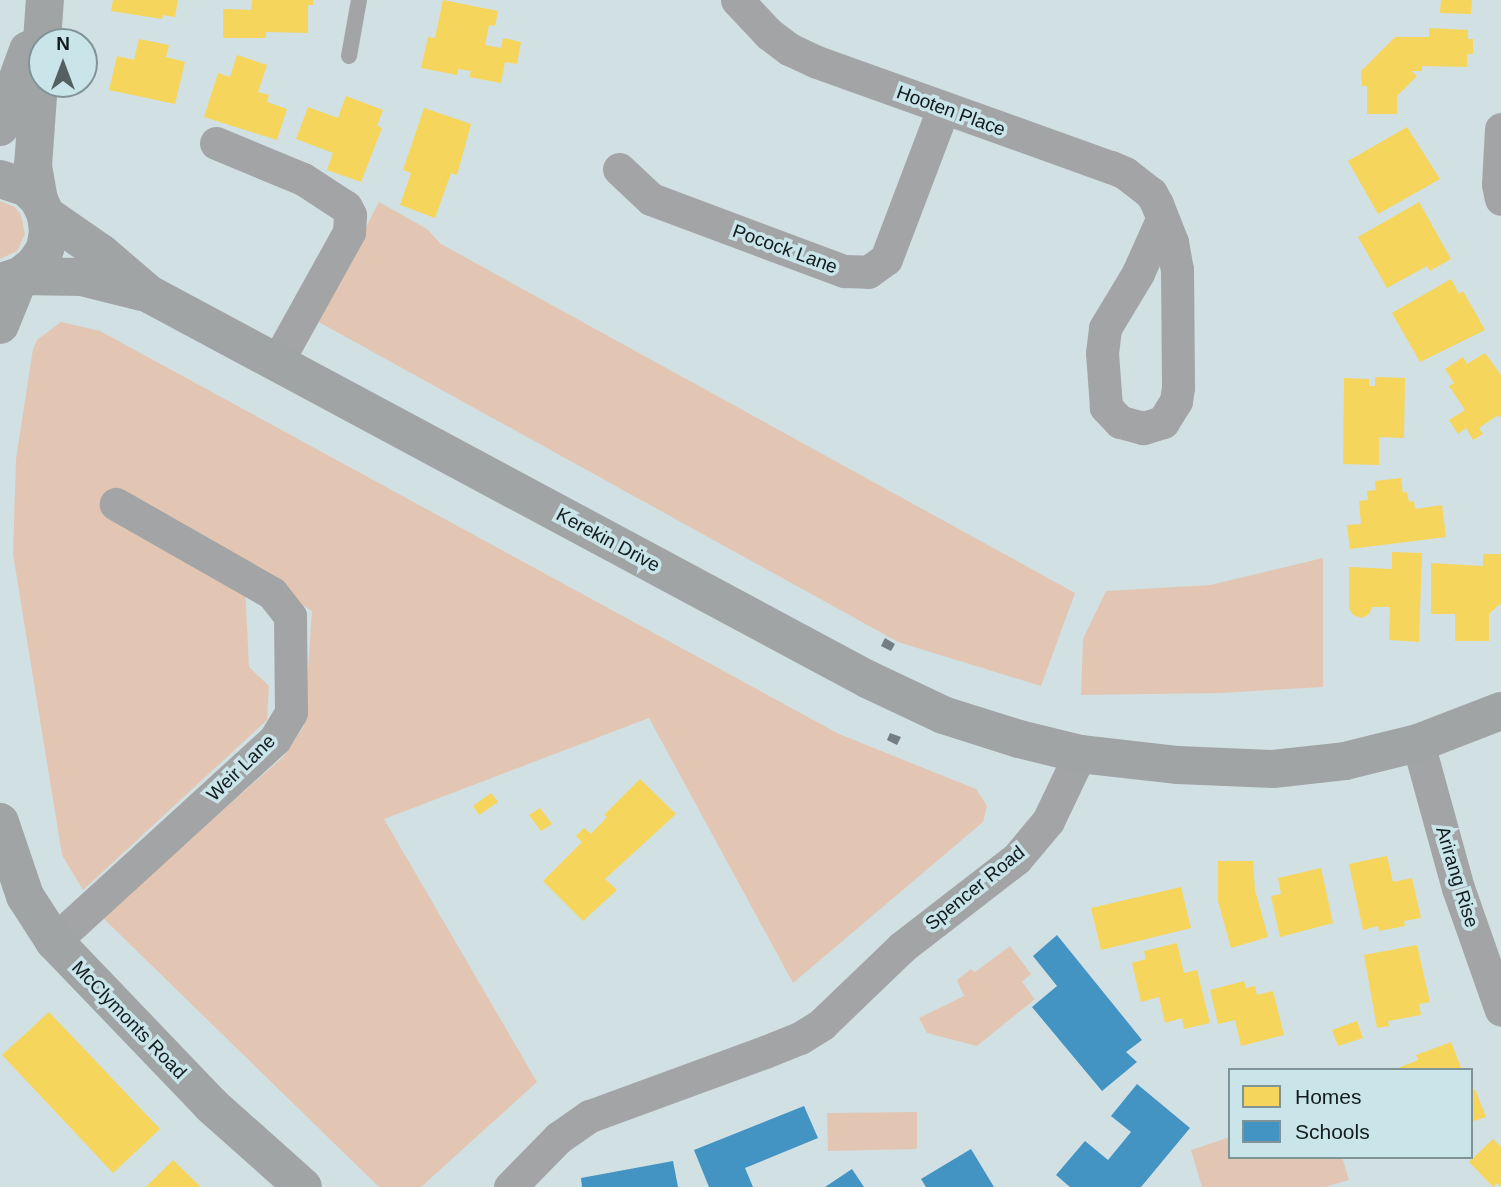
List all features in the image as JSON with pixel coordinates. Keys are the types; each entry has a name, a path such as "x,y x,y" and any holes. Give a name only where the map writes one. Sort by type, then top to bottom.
{"street":[{"name":"Hooten Place","path":"737,0 754,20 789,49 943,109 1125,173 1151,193 1172,242 1177,269 1178,387 1176,401 1163,422 1143,428 1120,422 1106,407 1102,353 1111,316 1138,273 1162,219"},
{"path":"0,127 45,3"},
{"path":"0,325 10,279 35,264 45,248 48,232 33,166 45,3"},
{"name":"Pocock Lane","path":"619,169 651,199 844,271 868,272 886,259 943,109"},
{"path":"1501,129 1498,184 1501,199"},
{"path":"216,143 303,179 346,207 350,215 349,232 277,362"},
{"name":"Kerekin Drive","path":"0,179 12,180 27,188 43,208 102,253 149,294 867,679 943,715 1019,739 1080,754"},
{"name":"Kerekin Drive","path":"10,279 82,277 149,294"},
{"name":"Weir Lane","path":"54,941 275,739 291,712 290,616 272,593 116,504"},
{"path":"1080,754 1178,765 1273,769 1345,761 1418,743 1501,711"},
{"name":"Arirang Rise","path":"1418,743 1458,887 1501,1010"},
{"name":"Spencer Road","path":"510,1187 558,1138 590,1116 765,1052 800,1038 822,1024 902,947 1017,858 1048,821 1080,754"},
{"name":"McClymonts Road","path":"0,822 26,896 54,941 211,1105 303,1187"}],"lane":[{"path":"349,56 359,0"}],"shaded area":[{"path":"0,201 15,207 21,215 25,234 17,251 0,259"},
{"path":"379,202 427,229 441,244 1075,593 1041,686 898,642 317,321"},
{"path":"61,322 100,331 839,734 976,789 987,806 983,822 793,983 649,718 384,819 537,1082 421,1187 379,1187 102,917 283,757 304,726 312,611 244,567 249,667 269,686 267,720 83,890 62,855 13,554 16,459 33,349 37,340"},
{"path":"1323,558 1323,687 1220,693 1081,695 1083,639 1106,591 1210,585"},
{"path":"1010,946 1031,974 1022,982 1035,999 977,1046 927,1033 919,1018 964,996 957,980 971,969 975,972"},
{"path":"917,1112 917,1149 828,1151 827,1113"},
{"path":"1228,1138 1228,1159 1343,1159 1349,1180 1325,1187 1202,1187 1191,1150"}],"building: Homes":[{"path":"113,0 178,0 175,17 163,15 162,19 111,11"},
{"path":"252,0 313,0 313,5 308,5 308,33 266,32 266,38 223,38 223,9 251,10"},
{"path":"443,0 498,11 495,26 489,25 485,45 501,48 503,38 521,42 517,64 505,62 501,83 469,77 471,71 458,69 457,75 421,68 428,37 435,38"},
{"path":"1441,0 1472,0 1471,14 1440,13"},
{"path":"1429,28 1468,30 1468,39 1473,39 1473,54 1467,54 1467,67 1422,66 1422,71 1411,71 1417,76 1397,96 1397,114 1367,114 1367,86 1362,86 1361,71 1395,37 1429,37"},
{"path":"139,39 169,45 166,57 185,62 175,104 109,90 117,56 134,60"},
{"path":"237,55 267,65 258,92 269,95 267,102 287,109 277,140 204,117 218,73 230,77"},
{"path":"346,96 383,110 377,126 382,128 361,182 327,170 333,153 296,139 308,107 338,118"},
{"path":"424,108 471,124 457,175 451,173 435,218 400,205 411,173 403,170"},
{"path":"1407,127 1440,179 1378,214 1348,161"},
{"path":"1419,202 1451,259 1430,271 1427,266 1387,288 1358,237"},
{"path":"1451,279 1459,294 1463,291 1485,330 1420,362 1392,313"},
{"path":"1485,353 1501,375 1501,419 1498,415 1479,428 1483,434 1473,440 1466,428 1458,434 1449,420 1465,410 1449,386 1454,383 1445,369 1463,357 1467,364"},
{"path":"1375,377 1405,378 1404,438 1379,437 1379,465 1343,464 1344,378 1369,379 1369,386 1375,386"},
{"path":"1401,478 1403,493 1407,492 1409,502 1414,501 1415,509 1442,505 1446,537 1350,549 1347,525 1361,524 1359,501 1368,500 1367,491 1376,490 1375,481"},
{"path":"1392,552 1422,553 1419,642 1389,640 1390,607 1372,607 1369,614 1362,618 1353,615 1349,608 1349,567 1392,569"},
{"path":"1483,554 1501,554 1501,603 1489,614 1489,641 1455,641 1455,614 1431,614 1431,563 1483,566"},
{"path":"640,779 676,814 605,879 617,890 583,921 543,881 582,842 576,836 584,828 591,834 607,817 604,815"},
{"path":"491,793 498,802 479,815 473,806"},
{"path":"540,808 552,824 541,831 529,815"},
{"path":"1387,856 1393,882 1412,878 1421,918 1404,921 1405,926 1379,931 1378,926 1363,930 1349,864"},
{"path":"1218,861 1253,861 1255,890 1268,937 1231,948 1218,901"},
{"path":"1321,868 1333,923 1280,937 1271,896 1281,894 1278,878"},
{"path":"1181,887 1191,928 1101,950 1091,908"},
{"path":"1177,943 1184,973 1197,970 1210,1023 1184,1029 1182,1018 1165,1023 1159,997 1141,1002 1132,963 1146,959 1144,951"},
{"path":"1417,945 1430,1002 1419,1004 1421,1015 1388,1021 1389,1026 1377,1028 1364,955"},
{"path":"1244,981 1246,988 1255,986 1257,995 1273,991 1284,1035 1241,1046 1235,1020 1218,1024 1210,990"},
{"path":"49,1012 160,1129 113,1173 2,1055"},
{"path":"1357,1021 1363,1038 1338,1046 1332,1030"},
{"path":"1451,1042 1461,1068 1398,1068 1418,1060 1416,1055"},
{"path":"1475,1089 1486,1117 1473,1121"},
{"path":"1493,1139 1501,1147 1501,1187 1497,1183 1493,1187 1469,1162"},
{"path":"173,1160 201,1187 146,1187"}],"building: Schools":[{"path":"1057,935 1142,1040 1126,1052 1137,1062 1102,1091 1032,1007 1057,986 1033,956"},
{"path":"1137,1084 1190,1128 1141,1187 1070,1187 1056,1175 1085,1141 1108,1160 1131,1132 1111,1116"},
{"path":"804,1106 818,1138 745,1168 753,1187 709,1187 694,1150"},
{"path":"971,1149 994,1187 926,1187 921,1179"},
{"path":"673,1161 678,1187 582,1187 581,1178"},
{"path":"852,1169 864,1187 825,1187"}],"building: Other":[{"path":"885,638 895,644 891,651 881,646"},
{"path":"890,733 901,737 897,745 887,740"}]}
